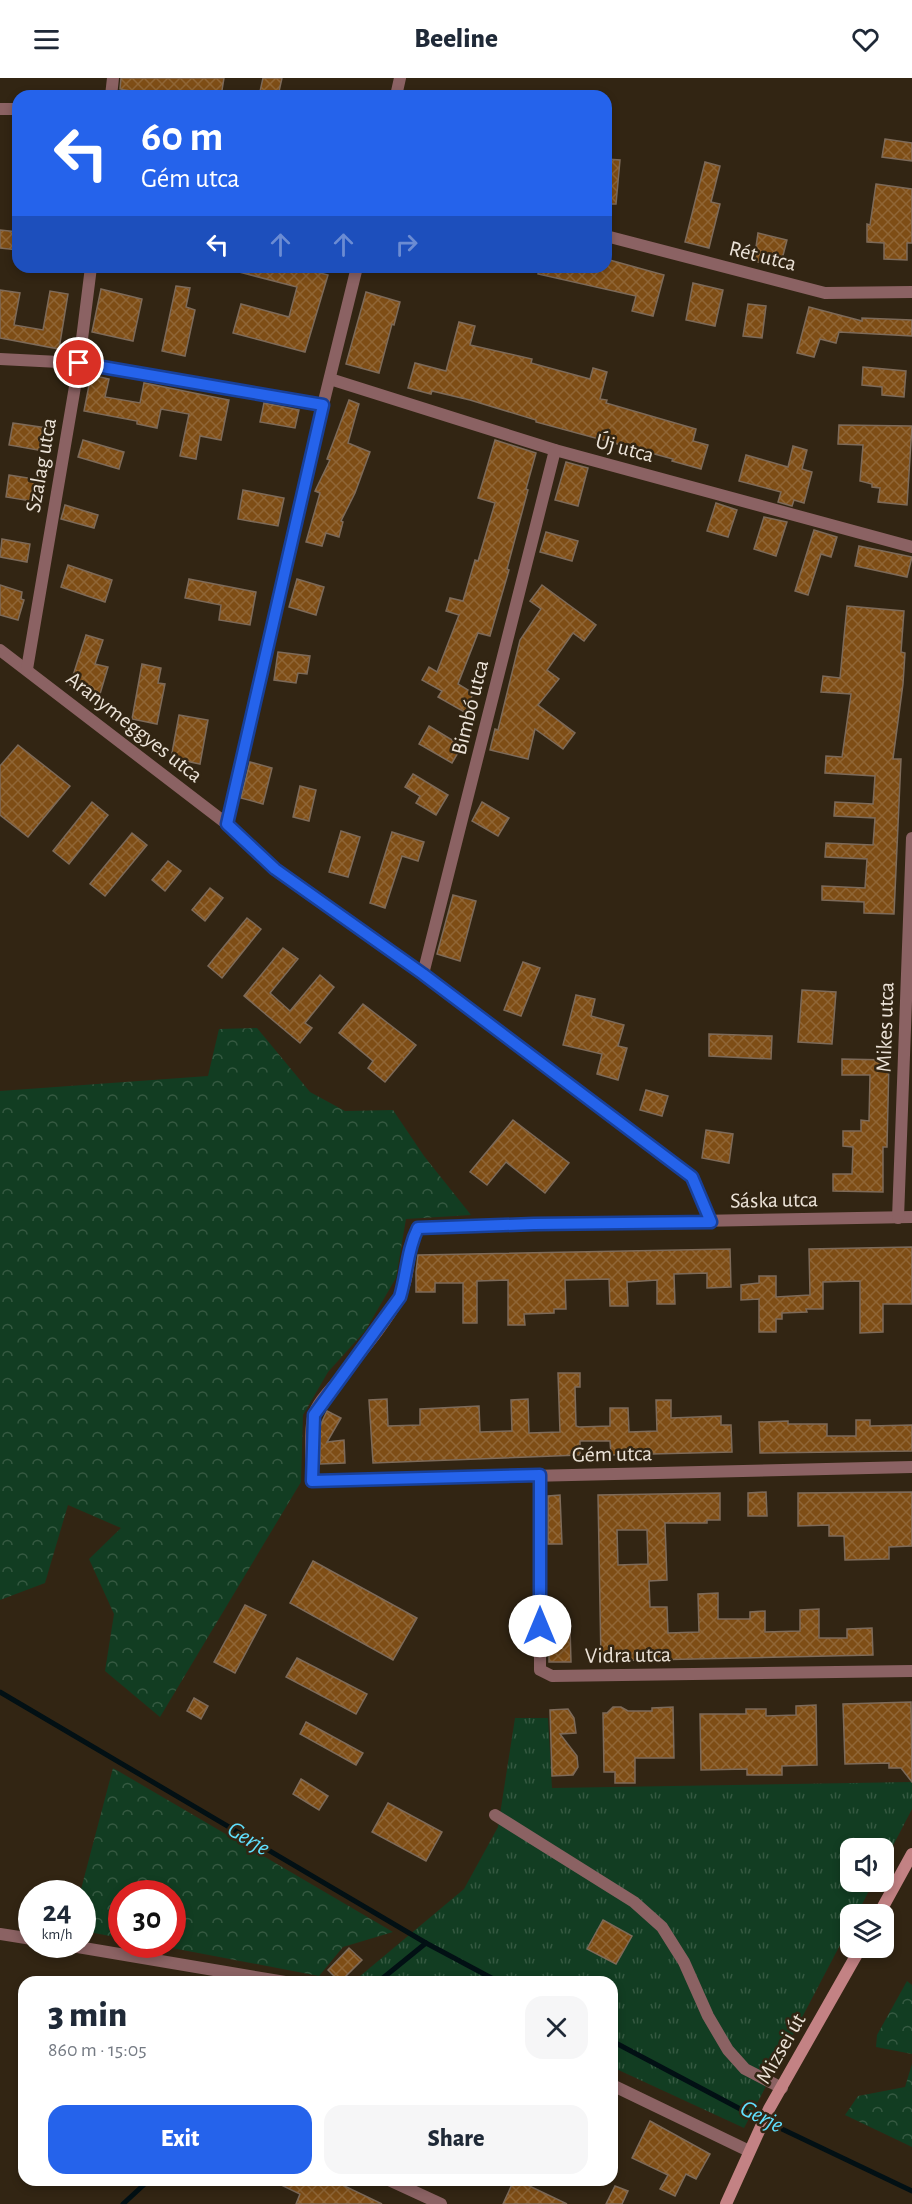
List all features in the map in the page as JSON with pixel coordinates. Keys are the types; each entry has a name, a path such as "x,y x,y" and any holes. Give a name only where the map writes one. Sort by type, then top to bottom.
{"main road":[{"path":"884,1904 912,1854"},
{"name":"Mizsei út","path":"726,2204 769,2109 855,1958"}],"street":[{"name":"Rét utca","path":"612,238 825,292 912,292"},
{"name":"Szalag utca","path":"27,669 79,363 90,273"},
{"path":"227,824 356,273"},
{"path":"0,358 79,363 323,405"},
{"name":"Új utca","path":"330,379 555,450 912,547"},
{"name":"Bimbó utca","path":"423,974 555,450"},
{"name":"Aranymeggyes utca","path":"0,650 227,824 275,869 423,974 692,1177 711,1222"},
{"name":"Mikes utca","path":"898,1218 912,838"},
{"name":"Sáska utca","path":"312,1481 314,1415 400,1297 411,1242 418,1228 912,1217"},
{"name":"Gém utca","path":"312,1481 912,1467"},
{"name":"Vidra utca","path":"540,1475 540,1670 552,1676 912,1671"},
{"path":"495,1815 634,1902 662,1927 684,1962 708,2016 728,2050 745,2069 782,2088"},
{"path":"0,1934 18,1937"},
{"path":"96,1950 249,1976"},
{"path":"618,2088 749,2151"},
{"path":"402,2186 441,2204"}],"green space":[{"path":"257,1028 310,1092 345,1111 393,1110 424,1156 471,1215 406,1219 396,1278 365,1331 328,1372 303,1415 301,1482 160,1717 105,1671 114,1614 89,1559 121,1528 68,1505 45,1583 0,1600 0,1091 208,1076 219,1029"},
{"path":"515,1718 548,1718 552,1788 912,1782 912,1809 894,1844 894,1838 840,1838 840,1892 868,1892 862,1904 840,1904 840,1945 744,2128 618,2070 618,1976 360,1976 464,1889 498,1827"},
{"path":"113,1768 393,1932 343,1947 319,1976 186,1951 186,1880 108,1880 108,1936 96,1933 96,1880 83,1880"},
{"path":"907,1981 912,1985 912,2054 876,2047 877,2035"},
{"path":"912,2064 912,2147 845,2115 858,2096 905,2087"}],"building":[{"path":"121,78 224,78 222,90 120,89"},
{"path":"263,78 282,78 279,90 260,90"},
{"path":"885,139 912,143 912,161 882,157"},
{"path":"612,159 620,160 616,204 612,204"},
{"path":"705,162 720,166 711,202 720,204 709,248 685,242"},
{"path":"876,184 912,189 912,243 907,243 907,260 884,259 884,243 867,242 867,224 870,225"},
{"path":"0,230 12,231 12,249 0,248"},
{"path":"758,233 787,240 780,267 754,261"},
{"path":"612,261 664,275 653,316 632,311 636,296 538,274 612,273"},
{"path":"243,273 320,273 328,275 305,352 233,333 241,304 289,317 297,287"},
{"path":"693,283 723,290 715,326 686,320"},
{"path":"176,286 190,288 186,307 195,310 185,356 162,351"},
{"path":"101,289 142,299 133,341 92,332"},
{"path":"0,290 20,293 14,325 43,330 50,291 68,294 59,349 0,338"},
{"path":"366,292 400,302 379,373 346,364"},
{"path":"748,304 766,306 762,338 743,336"},
{"path":"809,307 862,321 862,318 912,320 912,336 839,332 836,343 820,339 814,357 797,353"},
{"path":"459,322 475,326 470,345 532,359 531,363 590,379 593,368 607,372 600,399 607,400 606,403 696,429 693,441 708,445 701,469 672,461 673,459 536,422 536,420 470,400 408,388 415,363 446,371"},
{"path":"863,367 906,371 904,397 882,395 882,387 862,385"},
{"path":"91,375 109,379 105,397 140,403 144,383 229,400 221,440 200,436 196,459 180,456 189,414 161,409 157,428 137,424 137,421 84,411"},
{"path":"349,400 359,404 348,443 370,452 355,493 341,521 343,522 339,537 326,533 322,546 306,542 320,493 315,491 330,460 327,459"},
{"path":"264,403 299,410 295,428 260,422"},
{"path":"13,423 47,428 43,451 9,445"},
{"path":"839,425 912,426 907,505 878,502 880,488 860,481 863,445 838,444"},
{"path":"83,440 124,452 119,469 78,457"},
{"path":"495,440 536,453 507,569 509,570 490,636 478,633 458,684 473,693 466,713 438,697 442,691 422,680 429,667 437,672 459,615 446,611 450,598 463,601 475,560 478,561 495,503 478,498"},
{"path":"793,446 807,450 802,469 812,472 804,503 794,500 792,506 778,502 781,492 739,481 746,455 788,467"},
{"path":"566,462 588,468 578,506 555,500"},
{"path":"9,475 41,480 37,502 6,497"},
{"path":"243,490 284,498 278,526 238,519"},
{"path":"716,503 737,510 728,537 707,531"},
{"path":"65,505 98,515 94,528 61,519"},
{"path":"764,517 787,522 776,556 754,549"},
{"path":"814,530 837,537 831,557 821,554 808,595 795,591"},
{"path":"546,532 578,541 572,561 540,552"},
{"path":"2,539 30,544 27,562 0,557"},
{"path":"859,546 912,557 907,577 855,566"},
{"path":"68,565 112,580 105,602 61,587"},
{"path":"189,579 256,592 250,625 219,620 221,605 185,598"},
{"path":"297,579 324,587 316,615 289,607"},
{"path":"0,585 22,592 21,599 24,600 18,620 0,615"},
{"path":"542,585 596,625 584,641 573,633 547,670 559,679 538,705 575,733 563,749 535,729 528,759 490,750 495,729 498,730 520,640 541,609 530,601"},
{"path":"847,606 904,611 901,652 905,653 903,684 893,759 901,759 894,914 864,913 864,902 822,900 822,886 865,888 867,859 825,857 826,843 873,845 875,818 834,816 835,802 873,804 875,776 825,773 826,756 842,757 851,694 821,692 823,676 840,678"},
{"path":"86,635 103,640 95,664 108,667 100,694 70,685"},
{"path":"278,652 310,656 307,674 298,673 296,683 274,680"},
{"path":"142,664 161,668 158,683 165,684 157,724 132,719"},
{"path":"179,715 208,720 200,764 171,758"},
{"path":"429,726 462,746 452,763 419,744"},
{"path":"18,745 70,786 28,837 0,815 0,766"},
{"path":"250,762 272,768 263,804 241,798"},
{"path":"413,774 448,795 436,815 416,803 420,796 405,787"},
{"path":"300,786 316,790 309,821 293,817"},
{"path":"92,802 108,815 69,864 53,851"},
{"path":"482,802 509,818 498,836 472,821"},
{"path":"341,831 360,837 348,877 329,872"},
{"path":"392,832 424,842 418,861 402,856 385,908 370,903"},
{"path":"132,833 147,845 105,896 90,884"},
{"path":"168,861 181,871 165,891 152,880"},
{"path":"210,888 223,898 205,921 192,910"},
{"path":"453,895 476,901 460,961 437,954"},
{"path":"247,918 261,929 222,978 208,966"},
{"path":"283,948 298,959 270,993 290,1011 320,975 334,987 305,1023 312,1028 300,1043 244,996"},
{"path":"523,962 540,968 521,1016 504,1010"},
{"path":"802,990 836,992 832,1044 798,1042"},
{"path":"576,995 595,999 591,1016 624,1025 618,1046 627,1048 618,1080 597,1074 602,1054 563,1045"},
{"path":"363,1004 416,1045 385,1082 368,1068 373,1061 339,1033"},
{"path":"709,1034 772,1036 771,1059 709,1056"},
{"path":"842,1059 889,1060 887,1147 883,1147 883,1192 833,1191 833,1174 852,1174 853,1147 843,1146 843,1131 861,1131 861,1120 869,1121 870,1075 842,1075"},
{"path":"646,1090 668,1096 662,1116 640,1110"},
{"path":"513,1120 569,1163 545,1193 506,1162 487,1185 470,1172"},
{"path":"706,1130 733,1134 729,1163 702,1158"},
{"path":"912,1247 912,1304 883,1304 883,1332 860,1333 860,1281 823,1282 823,1309 782,1313 782,1319 776,1319 776,1332 759,1332 759,1299 741,1300 741,1285 759,1283 759,1276 776,1276 776,1297 810,1295 809,1249"},
{"path":"730,1249 731,1287 707,1288 707,1273 674,1274 675,1304 657,1304 657,1280 627,1282 628,1306 610,1306 609,1279 565,1280 566,1309 554,1309 554,1313 524,1314 525,1325 508,1325 508,1280 477,1281 477,1323 463,1323 463,1283 435,1283 435,1292 416,1292 418,1255"},
{"path":"558,1373 580,1373 580,1387 575,1387 576,1426 610,1426 610,1408 628,1408 629,1432 657,1431 656,1400 671,1400 671,1418 721,1416 721,1425 731,1425 732,1452 611,1455 610,1441 580,1441 580,1455 373,1463 369,1400 387,1399 388,1426 420,1425 420,1409 479,1406 480,1432 512,1431 511,1400 528,1399 529,1433 560,1432"},
{"path":"327,1411 341,1418 327,1442 344,1440 345,1463 320,1464 320,1426"},
{"path":"856,1420 870,1420 870,1426 912,1425 912,1451 760,1453 759,1422 788,1421 788,1424 827,1424 827,1436 856,1436"},
{"path":"766,1492 767,1516 748,1516 748,1493"},
{"path":"912,1492 912,1546 889,1547 889,1559 845,1560 844,1536 829,1536 829,1525 798,1526 798,1493"},
{"path":"720,1493 720,1520 707,1520 707,1523 665,1523 667,1580 649,1581 650,1607 667,1607 668,1633 699,1632 698,1594 718,1593 718,1619 750,1619 750,1612 765,1611 765,1632 800,1631 800,1610 819,1609 819,1638 847,1638 847,1629 872,1628 873,1655 601,1661 598,1495","holes":["617,1530 647,1530 648,1564 618,1565"]},
{"path":"560,1495 562,1544 548,1544 548,1496"},
{"path":"313,1561 417,1618 393,1660 290,1603"},
{"path":"245,1605 266,1615 235,1673 214,1662"},
{"path":"570,1627 571,1662 549,1662 549,1628"},
{"path":"297,1658 367,1694 356,1714 286,1677"},
{"path":"194,1698 208,1706 201,1719 187,1711"},
{"path":"911,1702 912,1782 901,1768 889,1768 889,1763 845,1764 843,1704"},
{"path":"816,1705 817,1765 782,1766 782,1775 747,1775 747,1769 701,1770 700,1714 746,1714 746,1709 766,1709 766,1716 796,1715 796,1706"},
{"path":"613,1707 621,1707 628,1711 652,1711 652,1708 673,1707 674,1758 635,1758 635,1783 615,1783 615,1772 604,1772 603,1713 607,1713"},
{"path":"568,1709 574,1718 576,1733 560,1734 577,1756 578,1767 573,1775 552,1776 550,1710"},
{"path":"306,1722 363,1753 356,1765 300,1734"},
{"path":"301,1779 328,1796 319,1810 293,1794"},
{"path":"388,1803 442,1832 426,1861 372,1832"},
{"path":"603,1920 632,1936 616,1964 587,1949"},
{"path":"349,1948 362,1960 346,1976 334,1976 328,1970"},
{"path":"650,2121 710,2154 696,2179 686,2174 675,2196 660,2189 668,2175 632,2158"},
{"path":"283,2186 344,2186 382,2204 296,2204 300,2194"},
{"path":"511,2186 530,2186 567,2204 503,2204"},
{"path":"615,2186 628,2191 622,2204 606,2204"}],"waterway":[{"name":"Gerje","path":"0,1692 426,1943 488,1976"},
{"path":"385,1976 426,1943"},
{"name":"Gerje","path":"618,2044 744,2111 912,2191"},
{"path":"123,2204 142,2186"}],"route":[{"path":"79,363 323,405 227,824 275,869 423,974 692,1177 711,1222 418,1228 411,1242 400,1297 314,1415 312,1481 540,1475 540,1626"}]}
